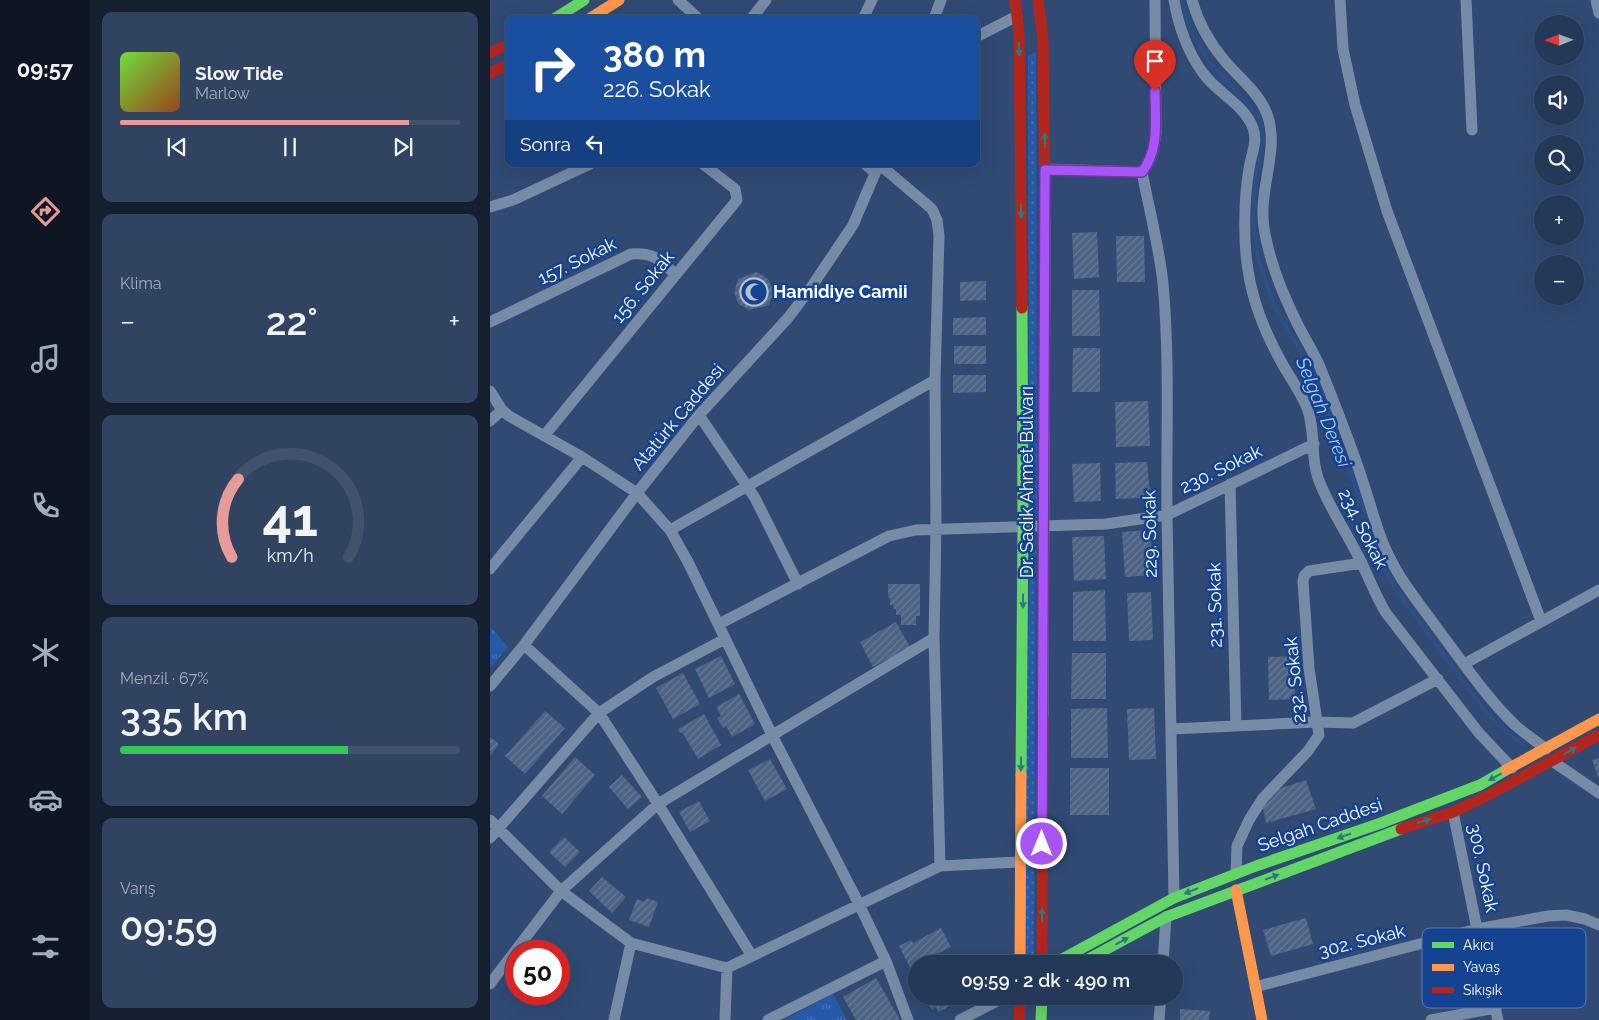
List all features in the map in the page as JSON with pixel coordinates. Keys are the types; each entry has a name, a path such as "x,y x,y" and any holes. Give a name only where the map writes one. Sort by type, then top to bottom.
{"main road":[{"path":"560,15 584,0"},
{"path":"595,15 619,0"},
{"name":"Dr. Sadık Ahmet Bulvarı","path":"1015,0 1020,94 1023,526 1019,862 1020,955"},
{"name":"Dr. Sadık Ahmet Bulvarı","path":"1038,0 1043,41 1045,170 1042,955"},
{"path":"490,53 505,46"},
{"path":"490,73 505,66"},
{"name":"Selgah Caddesi","path":"1070,955 1174,898 1236,873 1480,786 1599,719"},
{"name":"Selgah Caddesi","path":"1096,955 1166,917 1419,822 1453,812 1485,797 1599,735"},
{"path":"1236,890 1262,1020"},
{"path":"1019,1020 1020,1005"},
{"path":"1042,1005 1042,1020"}],"street":[{"path":"678,0 695,15"},
{"path":"754,15 766,0"},
{"path":"864,15 872,0"},
{"path":"936,15 942,0"},
{"path":"1045,170 1142,172 1149,163 1154,149 1156,133 1156,0"},
{"name":"234. Sokak","path":"1174,0 1176,12 1188,47 1203,74 1248,117 1254,130 1256,144 1249,168 1246,205 1245,245 1248,270 1255,307 1266,333 1307,408 1312,426 1314,460 1318,478 1362,563 1376,597 1386,613 1479,733 1512,768"},
{"path":"1192,0 1199,22 1208,38 1223,59 1258,96 1269,119 1272,134 1271,150 1264,189 1263,208 1264,228 1269,247 1280,285 1297,324 1318,364 1353,452 1381,538 1394,566 1490,698 1516,726 1546,749"},
{"path":"1340,0 1343,49 1355,105 1387,211 1541,622"},
{"path":"1466,0 1472,130"},
{"path":"1596,0 1599,13"},
{"path":"980,35 1017,16"},
{"path":"490,207 513,200 584,167"},
{"name":"156. Sokak","path":"544,436 737,200 735,189 707,167"},
{"path":"878,167 932,209 937,220 939,236 934,638 940,866"},
{"name":"Atatürk Caddesi","path":"490,686 524,646 637,493 699,415 788,318 810,289 853,225 878,167"},
{"name":"229. Sokak","path":"1142,172 1158,246 1163,284 1168,411 1167,515 1174,898"},
{"name":"157. Sokak","path":"490,322 631,254 644,252 654,256 676,275"},
{"path":"670,530 936,380"},
{"path":"490,390 502,410 637,493 670,530 688,562 772,735 859,904 886,961 908,1020"},
{"path":"490,421 502,410"},
{"path":"699,415 755,498 798,584"},
{"name":"230. Sokak","path":"719,624 889,536 936,528 1106,524 1167,515 1314,444"},
{"path":"490,569 582,458"},
{"name":"231. Sokak","path":"1230,484 1236,726"},
{"name":"232. Sokak","path":"1236,873 1237,846 1249,820 1263,798 1316,741 1319,735 1309,668 1304,576 1309,571 1362,563"},
{"path":"1464,664 1599,590"},
{"path":"490,984 560,891 658,804 934,638"},
{"path":"490,838 494,824 599,713 654,677 725,639"},
{"path":"524,646 599,713 752,956"},
{"path":"1172,729 1316,722 1353,723 1438,679"},
{"path":"1552,761 1599,793"},
{"name":"300. Sokak","path":"1453,812 1477,928"},
{"path":"494,824 560,891 631,943 727,968 940,866 1019,862"},
{"name":"302. Sokak","path":"1482,928 1548,916 1566,915 1585,918 1599,925"},
{"path":"1164,955 1166,917"},
{"path":"614,1020 631,943"},
{"name":"302. Sokak","path":"1255,986 1422,943"},
{"path":"768,1020 886,961"},
{"path":"725,1020 727,968"},
{"path":"960,1020 989,1005"},
{"path":"1159,1020 1160,1005"},
{"path":"1431,1020 1496,1008"},
{"name":"300. Sokak","path":"1496,1008 1498,1020"}],"green space":[{"path":"1036,52 1037,518 1029,517 1028,56"},
{"path":"1030,533 1036,534 1034,955 1022,955"},
{"path":"490,626 508,647 490,668"},
{"path":"833,994 847,1020 784,1020"}],"building":[{"path":"1097,232 1099,277 1074,279 1072,233"},
{"path":"1116,236 1144,236 1145,282 1117,282"},
{"name":"Hamidiye Camii","path":"756,272 767,278 774,290 769,305 749,310 739,304 734,293 738,279"},
{"path":"986,281 986,300 960,301 960,282"},
{"path":"1072,290 1099,290 1100,336 1072,336"},
{"path":"986,317 986,335 953,335 953,318"},
{"path":"954,346 986,346 986,364 954,364"},
{"path":"1073,348 1100,348 1100,392 1072,392"},
{"path":"953,375 986,375 986,392 953,393"},
{"path":"1148,401 1150,446 1116,447 1115,402"},
{"path":"1147,462 1150,493 1140,498 1116,499 1115,463"},
{"path":"1100,463 1101,501 1074,502 1072,464"},
{"path":"1150,530 1153,575 1125,577 1122,532"},
{"path":"1104,536 1106,579 1074,581 1072,537"},
{"path":"888,584 920,584 920,616 916,616 916,625 901,625 901,615 896,615 896,609 894,609 893,605 890,605"},
{"path":"1105,590 1106,641 1073,641 1073,592"},
{"path":"1151,592 1153,640 1129,641 1127,593"},
{"path":"896,622 910,647 873,667 860,642"},
{"path":"1072,653 1106,653 1106,699 1071,699"},
{"path":"721,656 735,684 709,698 695,669"},
{"path":"1294,656 1295,699 1269,700 1268,657"},
{"path":"683,673 700,704 673,719 656,688"},
{"path":"739,694 755,724 732,737 726,726 723,728 717,718 721,716 716,707"},
{"path":"1107,708 1108,758 1071,758 1071,709"},
{"path":"1154,708 1156,759 1129,760 1127,709"},
{"path":"545,711 565,728 525,774 505,756"},
{"path":"704,714 721,745 698,759 682,732 680,733 678,729"},
{"path":"490,737 499,744 490,756"},
{"path":"575,757 595,775 562,814 542,796"},
{"path":"1599,758 1599,780 1592,760"},
{"path":"770,759 787,789 765,801 748,770"},
{"path":"1070,768 1109,768 1109,815 1070,815"},
{"path":"622,775 642,797 628,809 609,787"},
{"path":"1306,780 1316,809 1266,823 1263,808 1272,791"},
{"path":"699,801 710,821 690,832 679,812"},
{"path":"564,837 580,852 565,867 549,852"},
{"path":"602,877 626,897 612,913 589,891"},
{"path":"646,898 658,902 649,927 629,920 637,899 645,902"},
{"path":"1306,918 1313,944 1271,956 1263,930"},
{"path":"941,928 951,947 938,955 908,955 908,963 899,946 911,940 913,943"},
{"path":"876,978 900,1020 856,1020 843,997"},
{"path":"930,1005 952,1005 938,1012 936,1007 932,1010"},
{"path":"1180,1009 1210,1011 1209,1020 1180,1020"}],"waterway":[{"name":"Selgah Deresi","path":"1182,0 1190,29 1207,59 1260,119 1263,138 1254,189 1253,220 1258,258 1275,308 1304,357 1318,387 1364,510 1381,563 1395,589 1483,708 1495,722 1522,744"}],"traffic: fast":[{"path":"560,15 584,0"},
{"path":"1043,717 1045,221"},
{"path":"1021,775 1022,308"},
{"path":"1070,955 1174,898 1256,866 1381,823 1480,785 1506,770"},
{"path":"1096,955 1166,917 1401,829"},
{"path":"1041,1020 1042,1005"}],"traffic: slow":[{"path":"595,15 619,0"},
{"path":"1506,770 1599,719"},
{"path":"1020,955 1021,775"},
{"path":"1236,890 1262,1020"}],"traffic: jam":[{"path":"1015,0 1019,33 1022,308"},
{"path":"1038,0 1043,41 1045,221"},
{"path":"490,53 505,46"},
{"path":"490,73 505,66"},
{"path":"1042,955 1043,717"},
{"path":"1401,829 1453,812 1485,797 1599,735"},
{"path":"1019,1020 1020,1005"}],"place":[{"name":"Hamidiye Camii","path":"754,292"}],"route":[{"path":"1042,844 1045,170 1142,172 1149,163 1154,149 1156,133 1155,91"}]}
